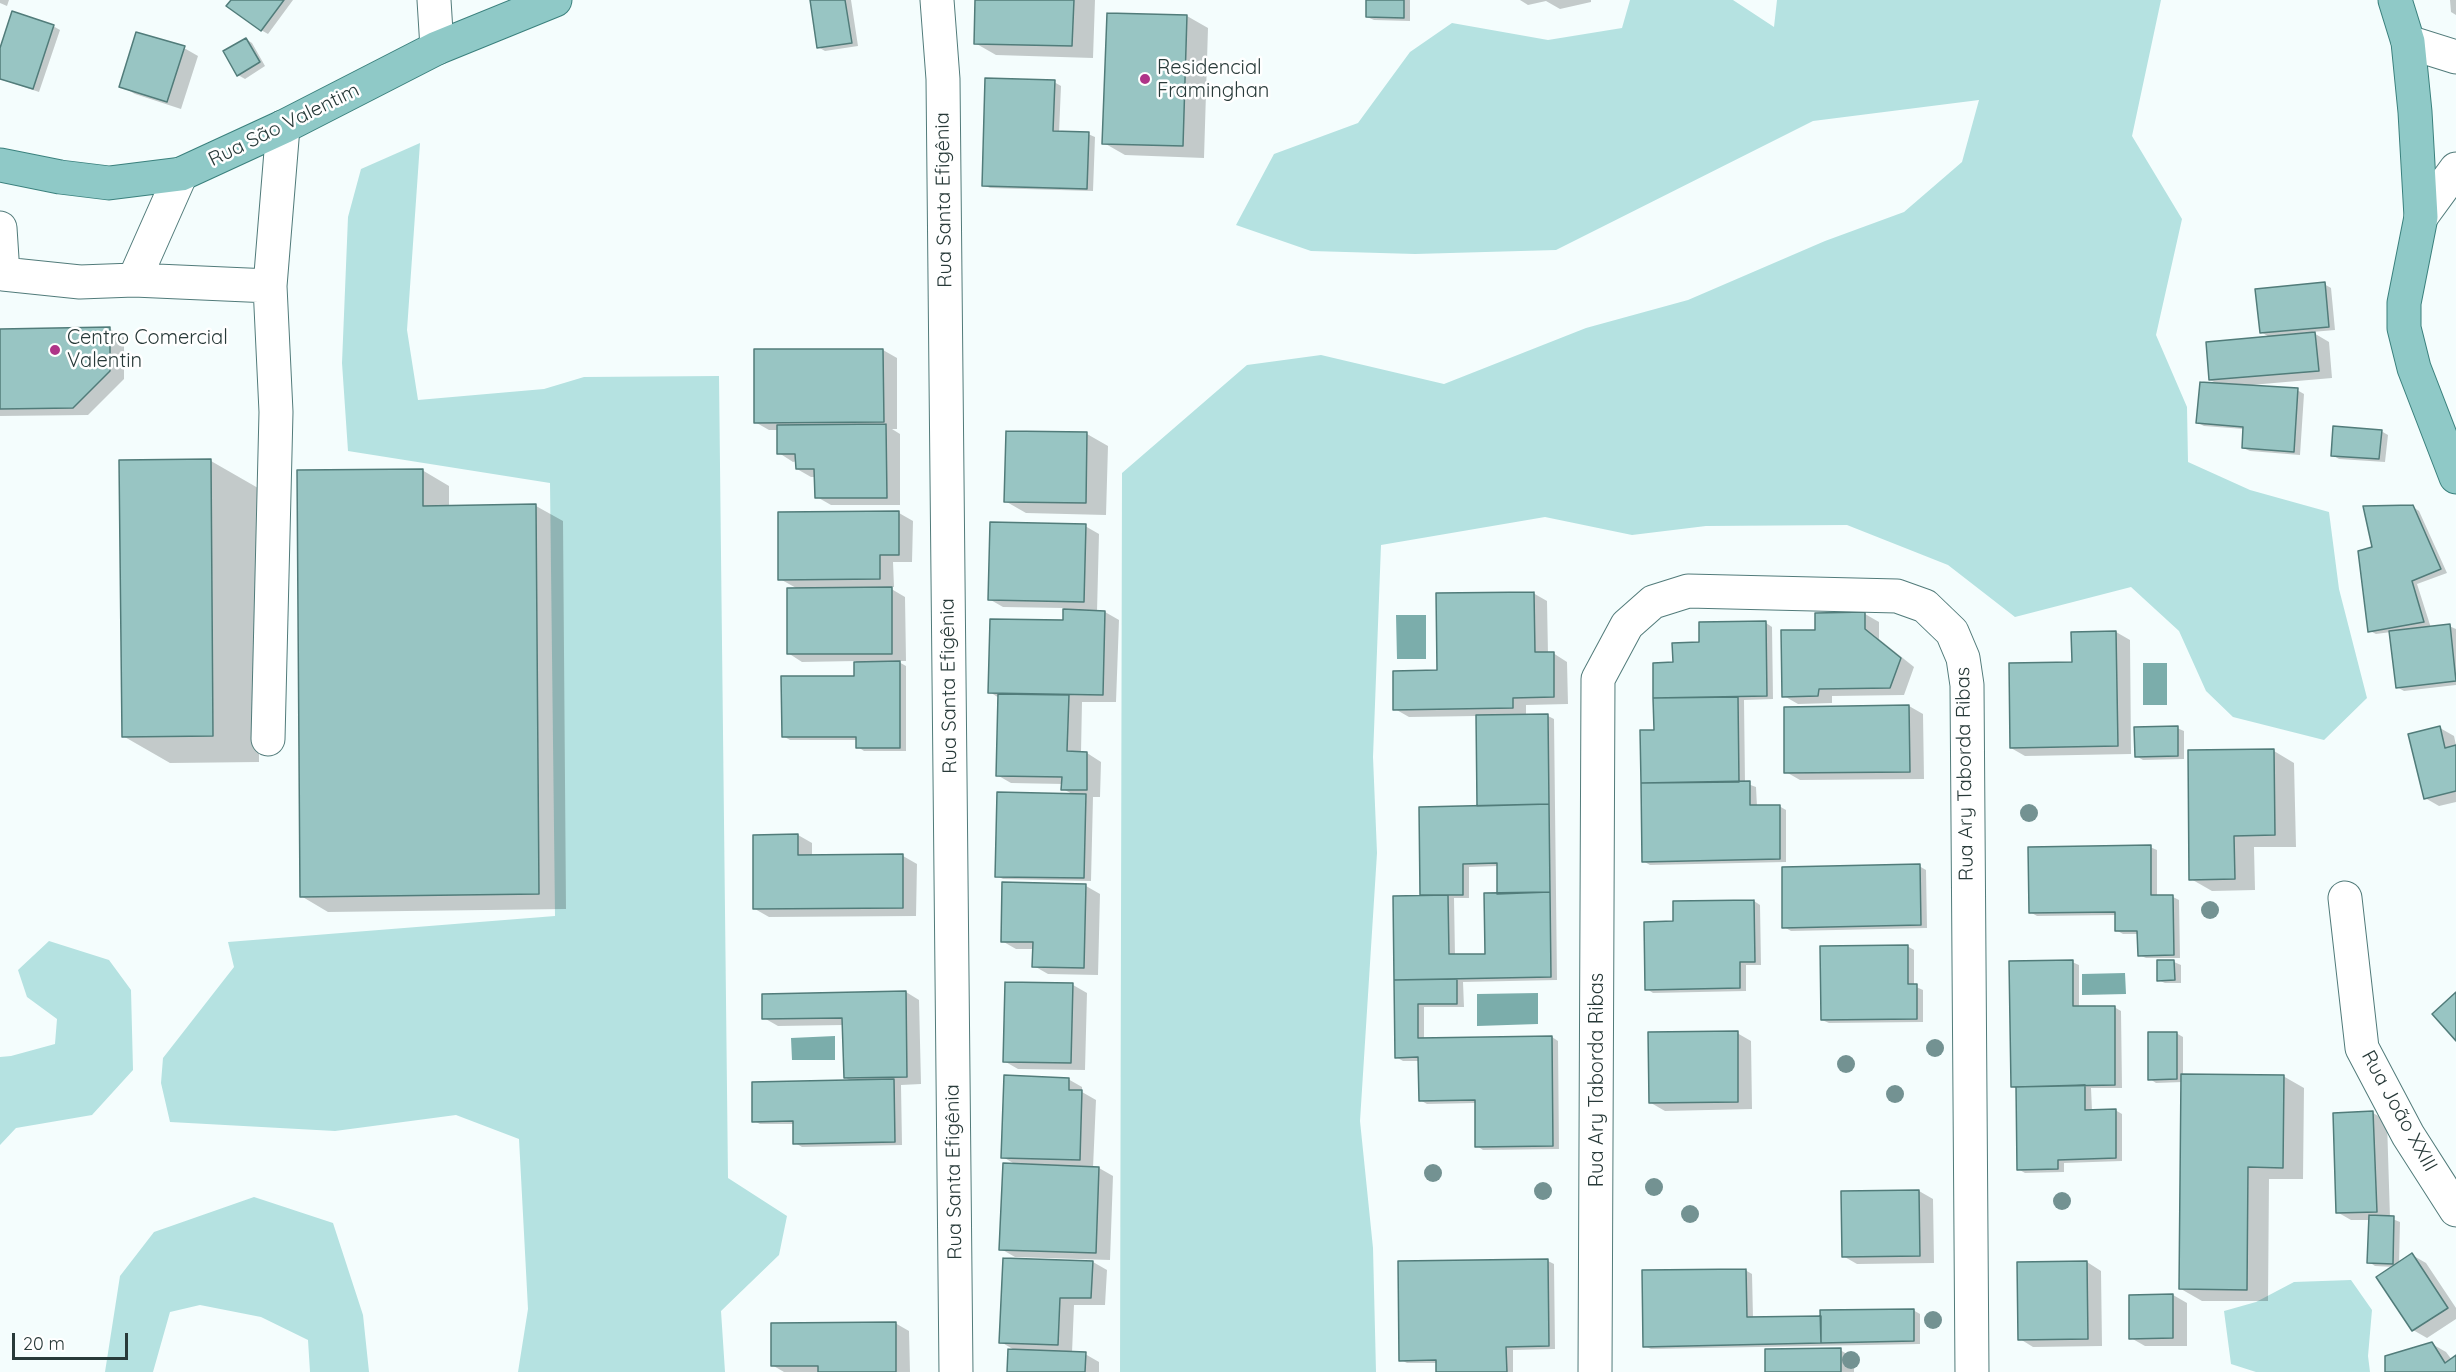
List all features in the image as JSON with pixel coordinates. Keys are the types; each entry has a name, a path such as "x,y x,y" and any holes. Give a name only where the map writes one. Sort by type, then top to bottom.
{"main road":[{"name":"Rua São Valentim","path":"0,165 60,177 109,183 181,174 283,127 437,48 555,0"},
{"path":"2395,0 2408,42 2421,217 2404,303 2404,328 2414,368 2456,477"}],"street":[{"path":"434,0 437,48"},
{"name":"Rua Santa Efigênia","path":"937,0 943,79 956,1372"},
{"path":"2408,42 2456,57"},
{"path":"268,739 276,412 270,286 283,127"},
{"path":"2421,217 2456,169"},
{"path":"134,280 181,174"},
{"path":"0,228 3,274 80,282 134,280 270,286"},
{"name":"Rua Ary Taborda Ribas","path":"1595,1372 1598,679 1627,625 1653,602 1688,591 1897,596 1926,606 1952,632 1963,658 1967,709 1972,1372"},
{"name":"Rua João XXIII","path":"2345,898 2362,1048 2408,1135 2456,1210"}],"shaded area":[{"path":"1630,0 1733,0 1774,27 1777,0 2161,0 2132,136 2182,219 2156,335 2187,407 2188,462 2250,490 2329,512 2339,589 2367,698 2324,740 2233,717 2206,691 2179,631 2131,587 2015,617 1948,565 1847,525 1706,526 1632,535 1545,517 1381,545 1373,757 1377,853 1360,1121 1373,1248 1376,1372 1120,1372 1122,473 1247,365 1321,355 1444,384 1586,328 1688,300 1825,241 1904,212 1962,162 1979,100 1813,121 1556,250 1415,254 1311,251 1236,225 1274,154 1358,123 1410,52 1452,23 1548,40 1622,28"},
{"path":"420,143 407,330 418,400 544,389 584,377 719,376 728,1178 787,1216 779,1255 721,1311 725,1372 518,1372 528,1309 519,1139 456,1115 335,1131 170,1122 161,1083 163,1058 234,967 228,942 555,916 550,483 348,451 342,363 348,217 361,169"},
{"path":"1396,615 1426,615 1426,659 1397,659"},
{"path":"2143,663 2167,663 2167,705 2143,705"},
{"path":"49,941 109,960 131,990 133,1070 92,1115 16,1128 0,1145 0,1057 55,1044 57,1019 27,997 18,970"},
{"path":"2125,973 2126,994 2082,995 2082,974"},
{"path":"1538,993 1538,1024 1477,1026 1477,994"},
{"path":"835,1036 835,1060 792,1060 791,1038"},
{"path":"254,1197 333,1223 363,1315 369,1372 310,1372 308,1340 261,1317 200,1305 170,1312 153,1372 105,1372 120,1276 154,1232"},
{"path":"2351,1280 2372,1310 2368,1356 2370,1372 2256,1372 2231,1364 2224,1311 2256,1302 2294,1282"}],"building":[{"path":"231,0 284,0 261,31 226,6"},
{"path":"810,0 845,0 852,43 817,48"},
{"path":"975,0 1074,0 1072,46 974,44"},
{"path":"1366,0 1404,0 1404,18 1366,17"},
{"path":"12,11 54,25 33,89 0,79 0,48"},
{"name":"Residencial Framinghan","path":"1107,13 1187,15 1183,146 1102,144"},
{"path":"136,32 185,46 167,102 119,87"},
{"path":"246,38 260,62 237,76 223,51"},
{"path":"985,78 1055,80 1053,131 1089,132 1087,189 982,186"},
{"path":"2325,282 2329,327 2260,333 2255,289"},
{"name":"Centro Comercial Valentin","path":"110,327 110,371 73,408 0,409 0,329"},
{"path":"2315,332 2319,371 2209,380 2206,342"},
{"path":"754,349 883,349 884,422 754,423"},
{"path":"2200,382 2298,388 2294,452 2242,448 2243,427 2196,423"},
{"path":"886,424 887,498 815,498 814,469 796,469 795,454 777,454 777,425"},
{"path":"2333,426 2382,430 2379,459 2331,456"},
{"path":"1006,431 1087,432 1086,503 1004,502"},
{"path":"211,459 213,736 122,737 119,460"},
{"path":"423,469 423,506 536,504 539,894 300,897 297,470"},
{"path":"2413,505 2441,569 2412,581 2424,622 2368,632 2358,551 2372,547 2363,506"},
{"path":"899,511 899,555 880,555 880,579 778,580 778,512"},
{"path":"990,522 1086,524 1084,602 988,600"},
{"path":"892,587 892,654 787,654 787,588"},
{"path":"1534,592 1535,652 1554,652 1554,697 1513,698 1513,708 1393,710 1393,671 1437,670 1436,593"},
{"path":"1063,609 1105,611 1103,695 988,693 990,619 1063,620"},
{"path":"1865,612 1865,629 1901,658 1890,688 1819,689 1818,696 1782,697 1781,630 1815,630 1815,613"},
{"path":"1766,621 1767,696 1653,698 1653,663 1673,662 1672,643 1699,642 1699,622"},
{"path":"2450,624 2456,681 2396,688 2389,631"},
{"path":"2116,631 2118,746 2010,748 2009,663 2072,662 2071,632"},
{"path":"900,661 900,748 856,748 856,737 782,737 781,676 854,676 854,662"},
{"path":"998,694 1069,695 1067,751 1087,752 1087,790 1061,790 1062,777 996,776"},
{"path":"1738,697 1739,782 1641,783 1640,730 1654,730 1653,698"},
{"path":"1909,705 1910,772 1784,773 1784,707"},
{"path":"1548,714 1549,804 1477,806 1476,715"},
{"path":"2178,726 2178,756 2135,757 2134,727"},
{"path":"2440,726 2445,748 2456,745 2456,791 2424,799 2408,734"},
{"path":"2274,749 2275,835 2234,836 2235,879 2189,880 2188,750"},
{"path":"1750,781 1750,805 1780,805 1780,859 1642,862 1641,783"},
{"path":"997,792 1086,794 1084,878 995,877"},
{"path":"1549,804 1550,892 1497,894 1497,863 1463,864 1463,895 1420,895 1419,807"},
{"path":"798,834 798,855 903,854 903,908 753,909 753,835"},
{"path":"2151,845 2151,895 2173,895 2174,955 2138,956 2137,931 2115,931 2115,912 2029,913 2028,847"},
{"path":"1920,864 1921,925 1782,928 1782,867"},
{"path":"1002,882 1086,884 1084,968 1032,967 1033,942 1001,942"},
{"path":"1550,892 1551,977 1394,980 1393,896 1448,895 1449,954 1485,954 1484,893"},
{"path":"1754,900 1755,962 1740,962 1740,988 1645,990 1644,922 1673,921 1673,901"},
{"path":"1908,945 1908,984 1917,984 1917,1019 1821,1020 1820,946"},
{"path":"2073,960 2073,1006 2115,1006 2115,1085 2011,1087 2009,961"},
{"path":"2157,960 2174,960 2175,980 2157,981"},
{"path":"1457,979 1457,1004 1418,1004 1418,1038 1552,1036 1553,1146 1475,1147 1475,1100 1419,1101 1418,1057 1395,1058 1394,980"},
{"path":"1005,982 1073,983 1071,1063 1003,1062"},
{"path":"906,991 907,1077 844,1078 842,1018 762,1019 762,994"},
{"path":"2456,992 2456,1041 2432,1014"},
{"path":"1738,1031 1738,1102 1649,1103 1648,1032"},
{"path":"2148,1032 2177,1032 2177,1079 2148,1080"},
{"path":"2181,1074 2284,1075 2283,1168 2248,1167 2247,1290 2179,1289"},
{"path":"1004,1075 1069,1078 1069,1090 1082,1090 1080,1160 1001,1158"},
{"path":"894,1079 895,1142 793,1144 793,1121 752,1122 752,1082"},
{"path":"2085,1085 2085,1110 2116,1109 2116,1158 2058,1160 2058,1169 2017,1170 2016,1087"},
{"path":"2373,1111 2377,1212 2336,1213 2333,1113"},
{"path":"1003,1163 1099,1167 1096,1253 999,1250"},
{"path":"1919,1190 1920,1256 1842,1257 1841,1191"},
{"path":"2369,1215 2394,1216 2393,1264 2367,1263"},
{"path":"2412,1253 2448,1308 2412,1331 2376,1277"},
{"path":"1003,1258 1093,1261 1091,1298 1060,1298 1058,1345 999,1343"},
{"path":"1548,1259 1549,1346 1506,1347 1507,1372 1436,1372 1436,1360 1399,1361 1398,1261"},
{"path":"2087,1261 2088,1339 2018,1340 2017,1262"},
{"path":"1746,1269 1747,1317 1821,1316 1821,1343 1643,1347 1642,1270"},
{"path":"2173,1294 2173,1338 2129,1339 2129,1295"},
{"path":"1914,1309 1914,1341 1821,1343 1820,1310"},
{"path":"896,1322 896,1372 818,1372 818,1366 771,1366 771,1323"},
{"path":"2432,1342 2445,1363 2456,1355 2456,1372 2385,1372 2385,1356"},
{"path":"1841,1348 1841,1372 1765,1372 1765,1349"},
{"path":"1008,1349 1086,1352 1085,1372 1007,1372"}],"place":[{"name":"Residencial Framinghan","path":"1145,79"},
{"name":"Centro Comercial Valentin","path":"55,350"}]}
